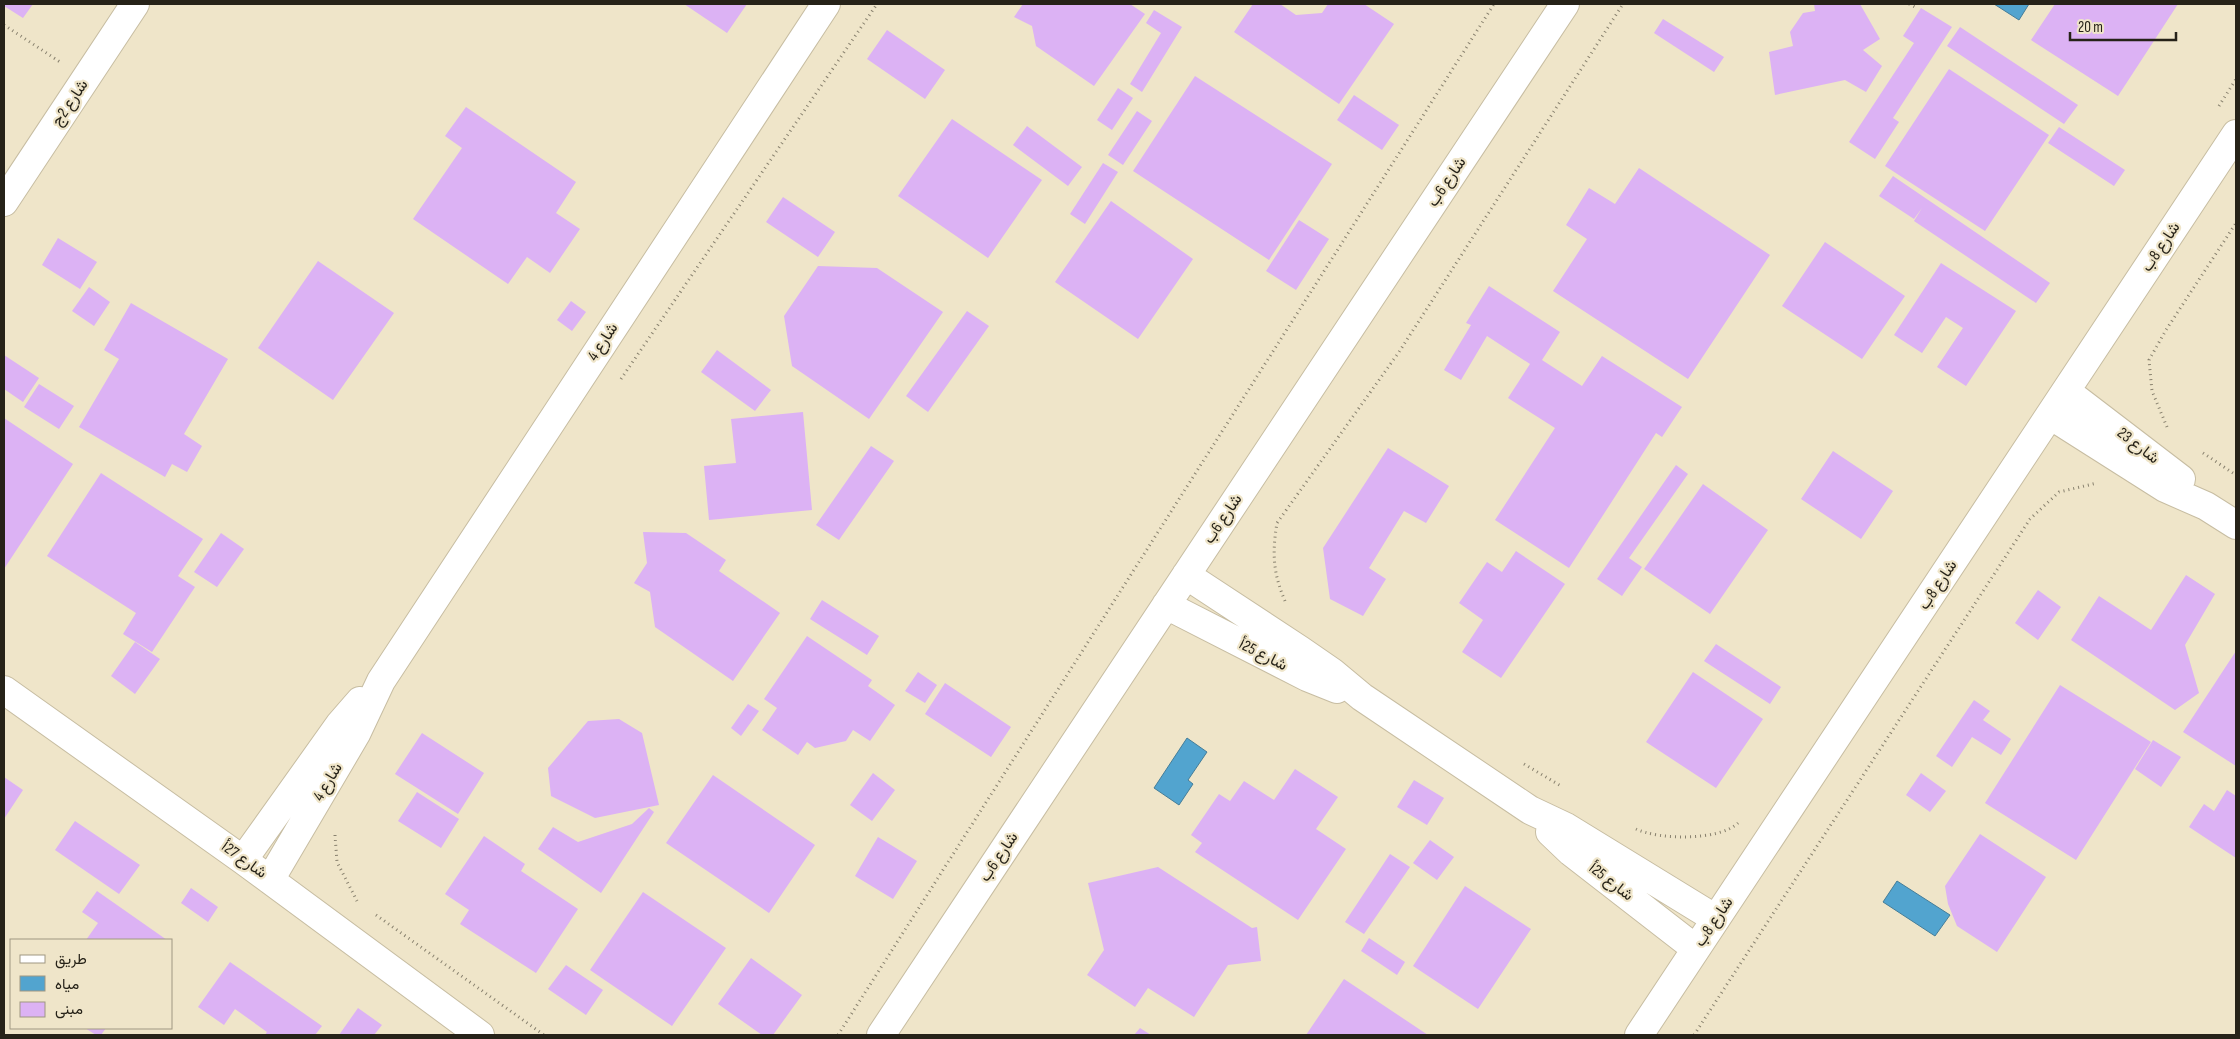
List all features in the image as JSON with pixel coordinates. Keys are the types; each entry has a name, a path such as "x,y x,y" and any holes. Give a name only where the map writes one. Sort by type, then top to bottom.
{"street":[{"name":"شارع 2ج","path":"4,202 135,4"},
{"name":"شارع 4","path":"270,880 356,734 381,681 826,4"},
{"name":"شارع 6ب","path":"881,1035 1566,4"},
{"name":"شارع 8ب","path":"1639,1035 2236,134"},
{"name":"شارع 23","path":"2066,391 2175,474 2206,506"},
{"name":"شارع 23","path":"2050,415 2165,488 2206,506 2236,525"},
{"name":"شارع 25أ","path":"1186,575 1332,672 1362,697 1530,810 1566,827 1716,919"},
{"name":"شارع 25أ","path":"1166,605 1307,677 1362,697"},
{"name":"شارع 4","path":"244,860 340,724 353,708 381,681"},
{"name":"شارع 27أ","path":"4,690 244,860 480,1035"},
{"name":"شارع 25أ","path":"1530,810 1571,852 1696,949"}],"path":[{"path":"619,383 877,4"},
{"path":"838,1035 1494,4"},
{"path":"1289,609 1276,582 1273,550 1277,523 1399,352 1624,4"},
{"path":"1909,4 1915,8"},
{"path":"4,25 86,79"},
{"path":"2215,112 2236,79"},
{"path":"2169,433 2152,391 2149,360 2166,330 2236,223"},
{"path":"2197,449 2236,475"},
{"path":"1694,1035 2030,519 2059,492 2106,481"},
{"path":"1518,760 1569,791"},
{"path":"1634,828 1640,831 1670,836 1705,836 1732,829 1744,818"},
{"path":"334,828 337,862 354,899 362,905"},
{"path":"370,910 544,1035"}],"water":[{"path":"1994,4 2029,4 2019,20"},
{"path":"1187,738 1207,752 1188,780 1193,784 1179,805 1154,788"},
{"path":"1897,881 1950,915 1935,936 1883,902"}],"building":[{"path":"6,4 33,4 23,18 4,6"},
{"path":"684,4 747,4 727,33"},
{"path":"1023,4 1130,4 1145,14 1094,86 1036,46 1032,26 1014,17"},
{"path":"1253,4 1280,4 1296,15 1322,13 1328,4 1364,4 1394,24 1339,104 1234,32"},
{"path":"1814,4 1860,4 1880,39 1863,50 1882,66 1866,92 1845,80 1775,95 1769,52 1793,46 1790,32 1803,13 1815,11"},
{"path":"2055,4 2178,4 2118,96 2031,40"},
{"path":"1921,8 1952,27 1893,118 1899,122 1875,159 1849,142 1914,43 1903,36"},
{"path":"1154,10 1182,27 1142,92 1130,84 1161,33 1146,23"},
{"path":"1663,19 1724,57 1714,72 1654,33"},
{"path":"1960,27 2078,105 2064,124 1947,46"},
{"path":"887,30 945,70 925,99 867,59"},
{"path":"1949,69 2049,135 1985,231 1885,166"},
{"path":"1195,76 1332,164 1269,260 1133,171"},
{"path":"1118,88 1133,98 1112,130 1097,120"},
{"path":"1354,95 1399,125 1382,150 1337,120"},
{"path":"466,107 576,182 556,213 580,229 550,273 527,257 508,284 413,219 462,148 445,136"},
{"path":"1137,111 1152,121 1123,165 1108,155"},
{"path":"952,119 1042,180 988,258 898,196"},
{"path":"1027,126 1082,167 1068,186 1013,145"},
{"path":"2059,127 2125,170 2114,186 2048,143"},
{"path":"1103,163 1118,172 1085,224 1070,214"},
{"path":"1639,168 1770,255 1688,379 1553,291 1587,239 1566,225 1589,188 1615,204"},
{"path":"1893,176 2050,283 2036,303 1914,221 1922,208 1914,219 1879,196"},
{"path":"783,197 835,232 818,257 766,222"},
{"path":"1111,201 1193,259 1138,339 1055,282"},
{"path":"1299,220 1329,239 1296,290 1266,271"},
{"path":"58,238 97,262 80,289 42,265"},
{"path":"1825,242 1905,296 1862,359 1782,306"},
{"path":"318,261 394,313 333,400 258,348"},
{"path":"1941,263 2016,311 1966,386 1937,367 1963,328 1946,317 1922,353 1894,335"},
{"path":"818,266 877,268 943,312 869,419 792,366 784,316"},
{"path":"1489,286 1560,332 1542,360 1582,386 1602,356 1682,407 1662,437 1656,433 1569,568 1495,520 1555,428 1508,398 1530,364 1487,336 1461,380 1444,370 1471,325 1466,323"},
{"path":"89,287 110,302 94,326 72,311"},
{"path":"571,301 586,312 572,331 557,320"},
{"path":"131,303 228,359 184,434 202,446 187,472 172,464 165,477 79,427 119,359 104,350"},
{"path":"967,311 989,326 928,412 906,396"},
{"path":"717,350 771,390 755,411 701,372"},
{"path":"4,355 39,378 23,402 4,389"},
{"path":"39,384 74,406 59,429 24,407"},
{"path":"803,412 812,510 709,520 704,466 736,463 731,419"},
{"path":"4,418 73,464 4,569"},
{"path":"871,446 894,461 839,540 816,525"},
{"path":"1388,448 1449,486 1426,523 1404,511 1369,568 1386,579 1363,616 1330,599 1323,548"},
{"path":"1833,451 1893,491 1861,539 1801,499"},
{"path":"1676,465 1688,474 1629,558 1642,567 1622,596 1597,579"},
{"path":"101,473 203,539 178,576 195,587 152,652 123,634 136,613 47,556"},
{"path":"1703,484 1768,530 1710,614 1644,569"},
{"path":"643,532 686,533 726,560 719,571 780,613 733,681 655,627 650,592 634,583 647,563"},
{"path":"221,533 244,549 217,587 194,572"},
{"path":"1516,551 1565,584 1501,678 1462,652 1483,620 1459,603 1487,562 1502,572"},
{"path":"2186,575 2215,594 2185,645 2199,693 2175,710 2071,640 2099,596 2151,630"},
{"path":"2038,590 2061,607 2038,640 2015,623"},
{"path":"822,600 879,636 867,655 810,619"},
{"path":"807,636 872,680 868,686 895,705 870,741 853,730 846,741 815,748 807,742 798,755 762,730 777,708 764,699"},
{"path":"135,642 160,659 135,694 111,676"},
{"path":"1716,644 1781,687 1770,704 1704,661"},
{"path":"2236,651 2236,766 2183,732"},
{"path":"918,672 937,685 925,703 905,691"},
{"path":"1693,672 1763,719 1716,788 1646,742"},
{"path":"945,683 1011,727 991,757 925,714"},
{"path":"2060,685 2151,742 2076,860 1985,803"},
{"path":"1974,700 1990,711 1983,720 2011,739 2001,755 1972,737 1952,767 1936,756"},
{"path":"748,704 759,711 741,736 731,728"},
{"path":"619,719 642,733 659,805 595,818 551,796 548,768 588,721"},
{"path":"422,733 484,773 458,814 395,774"},
{"path":"2153,740 2181,757 2161,787 2135,769"},
{"path":"1295,769 1338,797 1316,829 1346,849 1298,920 1195,852 1202,843 1191,835 1219,794 1230,801 1244,781 1274,800"},
{"path":"873,773 895,790 872,821 850,805"},
{"path":"1921,773 1946,791 1930,812 1906,795"},
{"path":"713,775 815,845 769,913 666,843"},
{"path":"4,777 23,790 4,819"},
{"path":"1414,780 1444,798 1427,825 1397,807"},
{"path":"2227,790 2236,796 2236,858 2189,827 2204,804 2214,811"},
{"path":"417,792 459,819 441,848 398,821"},
{"path":"649,808 654,812 601,893 538,849 553,827 578,842 632,824"},
{"path":"75,821 140,865 119,894 55,850"},
{"path":"1980,834 2046,877 1997,952 1957,926 1948,904 1945,886"},
{"path":"484,836 525,864 521,871 578,909 536,973 460,924 469,910 445,894"},
{"path":"878,837 917,861 893,899 855,876"},
{"path":"1430,840 1454,857 1437,880 1413,863"},
{"path":"1390,854 1410,867 1364,934 1345,922"},
{"path":"1158,867 1252,928 1257,927 1261,961 1228,965 1194,1017 1148,988 1135,1007 1087,975 1104,950 1088,883"},
{"path":"1465,886 1531,929 1478,1009 1413,966"},
{"path":"191,888 218,907 208,922 181,903"},
{"path":"97,891 166,939 87,939 98,923 82,912"},
{"path":"643,892 726,948 672,1026 590,970"},
{"path":"1369,938 1405,962 1397,975 1361,951"},
{"path":"751,958 802,995 773,1035 762,1035 718,1004"},
{"path":"230,962 322,1026 315,1035 265,1035 267,1032 235,1009 224,1025 198,1007"},
{"path":"566,965 603,990 586,1015 548,989"},
{"path":"1344,979 1428,1035 1306,1035"},
{"path":"358,1008 382,1025 374,1035 339,1035"},
{"path":"1140,1028 1151,1035 1134,1035"},
{"path":"87,1029 105,1029 101,1035 96,1035"}]}
